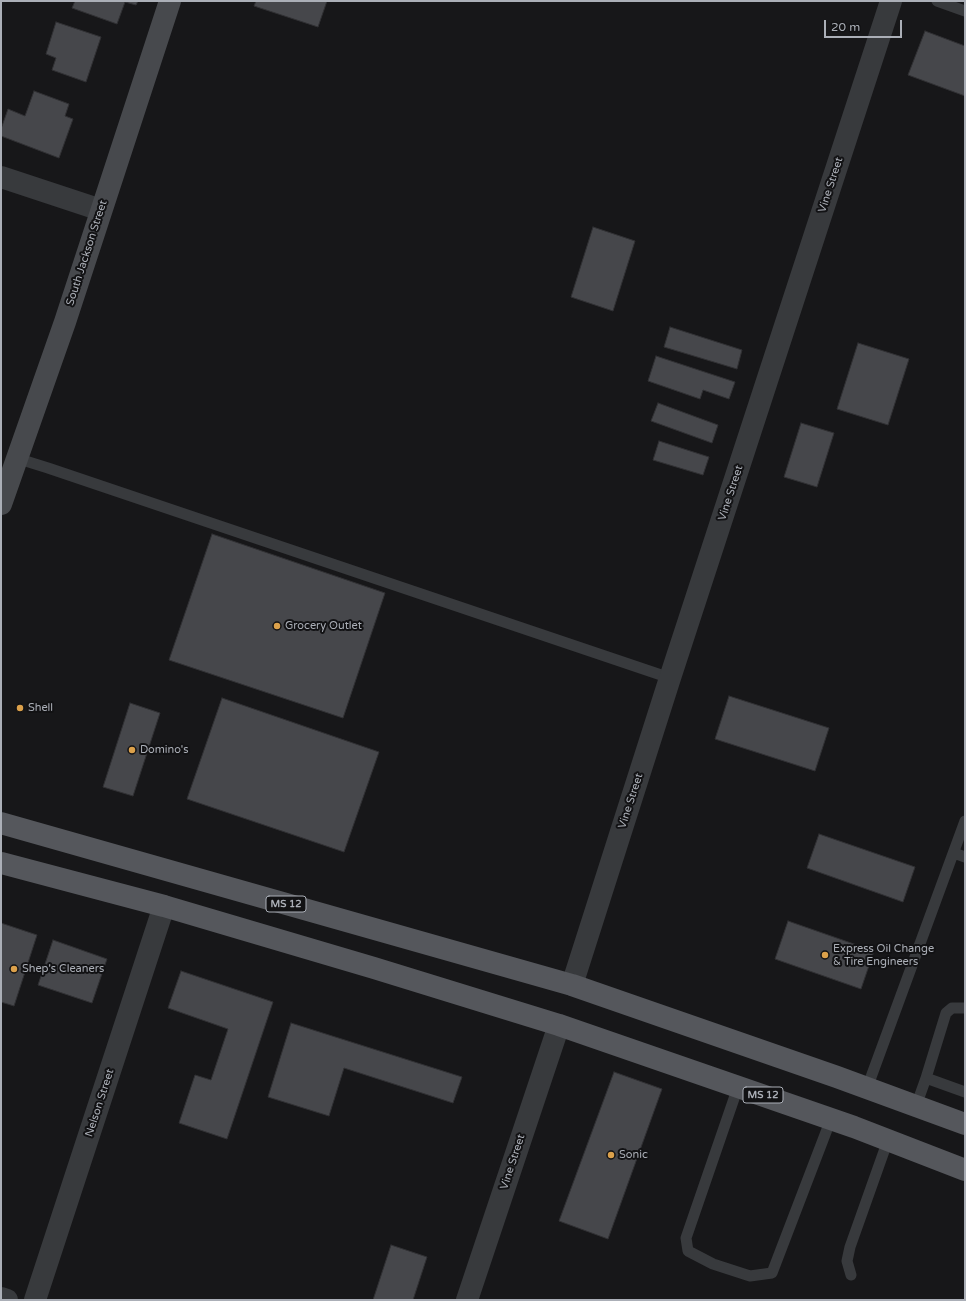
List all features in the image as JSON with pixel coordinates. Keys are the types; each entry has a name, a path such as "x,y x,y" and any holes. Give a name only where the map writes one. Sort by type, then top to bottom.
{"main road":[{"name":"South Jackson Street","path":"1,504 16,458 63,329 170,1"},
{"name":"MS 12","path":"1,823 572,985 867,1088 965,1124"},
{"name":"MS 12","path":"1,863 164,906 374,968 559,1025 831,1119 965,1170"}],"street":[{"name":"Vine Street","path":"572,985 670,678 891,1"},
{"path":"1,177 101,210"},
{"name":"Nelson Street","path":"35,1300 164,906"},
{"name":"Vine Street","path":"467,1300 559,1025"},
{"path":"1,1298 7,1300"}],"lane":[{"path":"937,1 965,11"},
{"path":"16,458 670,678"},
{"path":"867,1088 965,822"},
{"path":"954,853 965,856"},
{"path":"916,1106 946,1013 952,1008 965,1008"},
{"path":"926,1078 965,1092"},
{"path":"738,1087 686,1238 688,1251 713,1264 750,1276 772,1273 831,1119"},
{"path":"851,1275 847,1261 850,1247 888,1140"}],"building":[{"path":"75,1 138,1 136,5 125,2 117,24 72,8"},
{"path":"256,1 327,1 318,27 254,6"},
{"path":"56,22 101,37 86,82 52,70 56,58 46,54"},
{"path":"925,31 965,46 965,96 908,75"},
{"path":"34,91 69,104 65,116 73,119 59,158 1,136 1,129 8,109 25,116"},
{"path":"593,227 635,241 613,311 571,297"},
{"path":"670,327 742,350 737,369 664,347"},
{"path":"858,343 909,359 888,425 837,409"},
{"path":"656,356 735,382 729,399 703,390 700,399 648,381"},
{"path":"658,403 718,425 712,443 651,421"},
{"path":"801,423 834,433 817,487 784,477"},
{"path":"659,441 709,457 703,475 653,460"},
{"name":"Grocery Outlet","path":"212,534 385,593 343,718 169,660"},
{"path":"729,696 829,728 815,771 715,739"},
{"path":"222,698 379,752 344,852 187,799"},
{"name":"Domino's","path":"130,703 160,713 133,796 103,787"},
{"path":"819,834 915,867 903,902 807,868"},
{"name":"Express Oil Change & Tire Engineers","path":"788,921 874,951 861,989 775,959"},
{"name":"Shep's Cleaners","path":"1,923 37,935 14,1006 1,1002"},
{"path":"53,940 107,959 92,1003 38,985"},
{"path":"181,971 273,1002 227,1139 179,1123 195,1075 211,1080 228,1029 168,1008"},
{"path":"291,1023 462,1077 453,1103 344,1068 329,1116 268,1097"},
{"name":"Sonic","path":"614,1072 662,1089 608,1239 559,1221"},
{"path":"391,1245 427,1257 413,1300 373,1300"}],"place":[{"name":"Grocery Outlet","path":"277,626"},
{"name":"Shell","path":"20,708"},
{"name":"Domino's","path":"132,750"},
{"name":"Express Oil Change & Tire Engineers","path":"825,955"},
{"name":"Shep's Cleaners","path":"14,969"},
{"name":"Sonic","path":"611,1155"}]}
